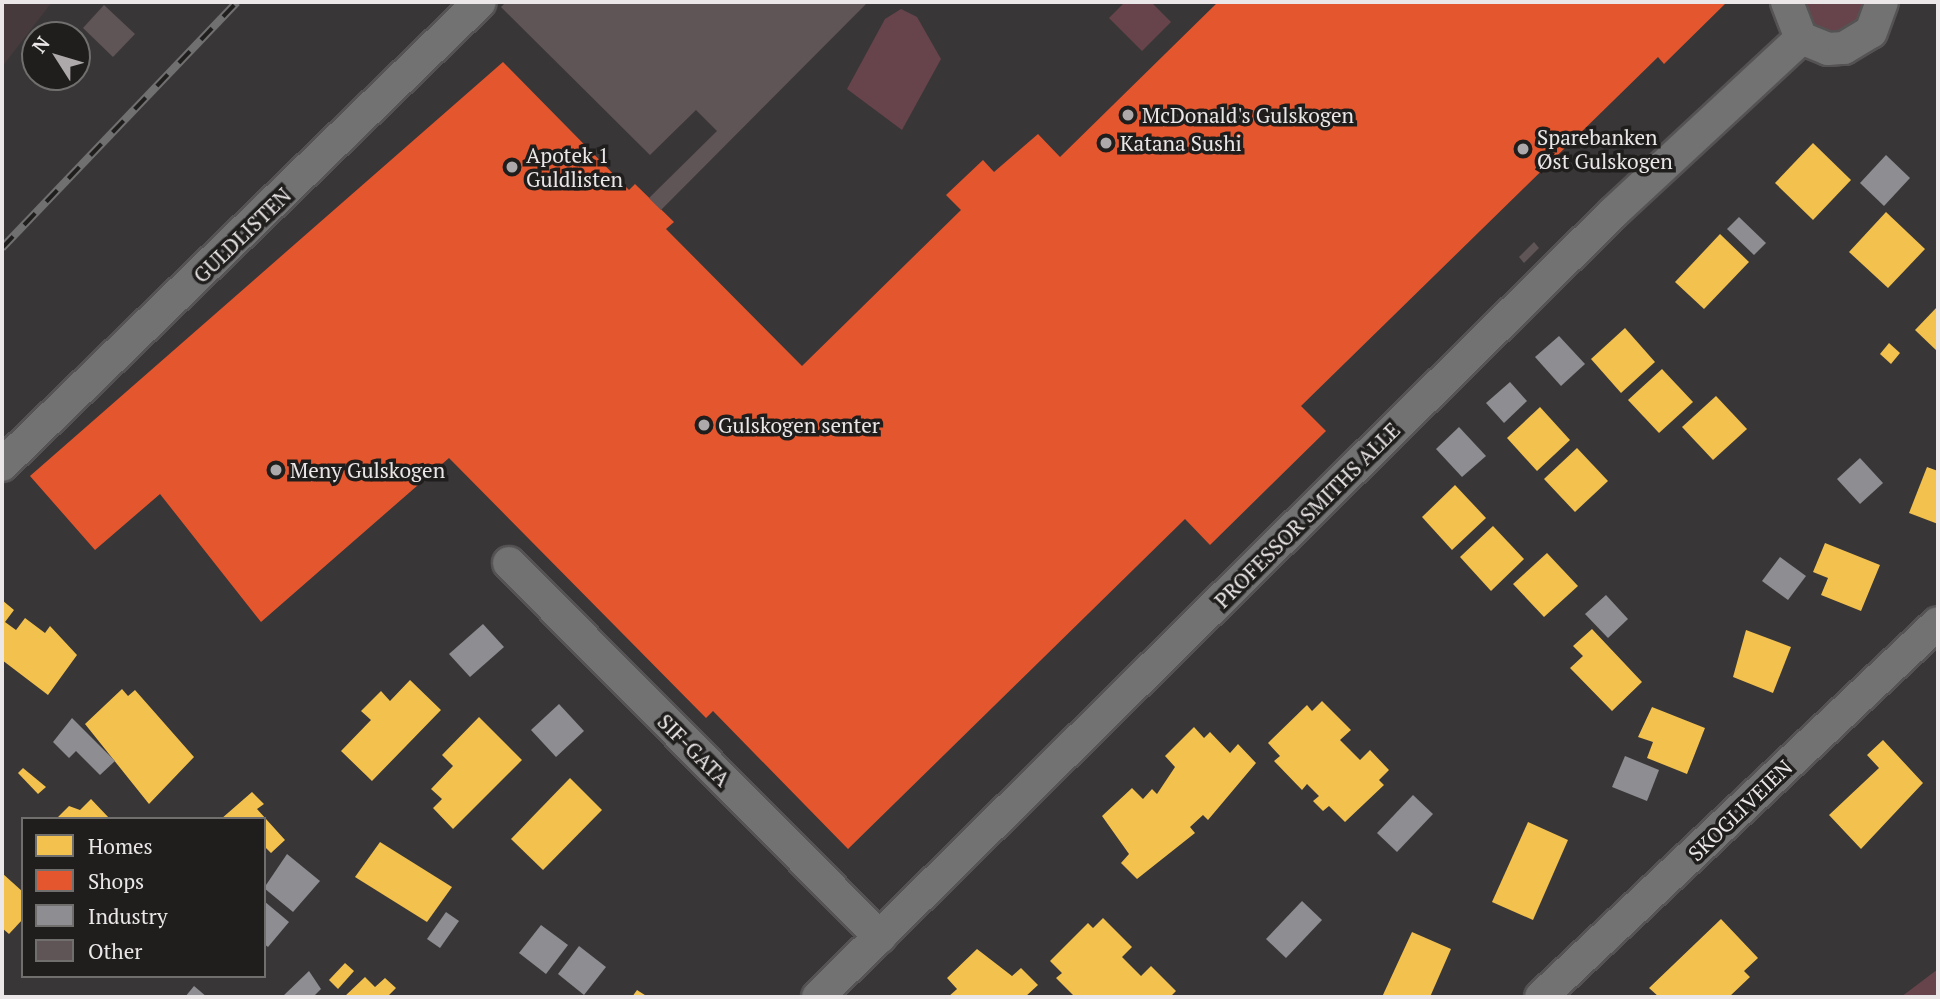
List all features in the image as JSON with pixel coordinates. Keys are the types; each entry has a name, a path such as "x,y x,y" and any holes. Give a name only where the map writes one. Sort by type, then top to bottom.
{"street":[{"name":"GULDLISTEN","path":"2,465 480,2"},
{"path":"1787,2 1801,38 1828,49 1858,42 1871,32 1882,2"},
{"name":"PROFESSOR SMITHS ALLE","path":"818,997 1613,213 1801,38"},
{"name":"SIF-GATA","path":"509,563 880,937"},
{"name":"SKOGLIVEIEN","path":"1541,997 1938,623"}],"shaded area":[{"path":"2,2 52,2 37,21 21,21 21,42 2,67"},
{"path":"1125,2 1151,2 1171,22 1142,51 1109,18"},
{"path":"1803,2 1864,2 1864,6 1856,24 1837,33 1817,28"},
{"path":"901,9 917,17 941,59 902,130 847,89 885,19"},
{"path":"1938,969 1938,997 1901,997"}],"building: Homes":[{"path":"1813,143 1851,180 1813,220 1775,183"},
{"path":"1886,212 1925,249 1888,288 1849,252"},
{"path":"1720,234 1749,262 1704,309 1675,282"},
{"path":"1938,306 1938,352 1915,330"},
{"path":"1625,328 1655,362 1621,393 1591,359"},
{"path":"1889,343 1900,353 1891,364 1880,354"},
{"path":"1662,369 1693,402 1659,433 1628,400"},
{"path":"1716,396 1747,429 1713,460 1682,427"},
{"path":"1540,407 1570,440 1537,471 1507,438"},
{"path":"1577,448 1608,481 1575,512 1544,479"},
{"path":"1927,467 1938,471 1938,524 1909,513"},
{"path":"1455,485 1486,518 1452,550 1422,517"},
{"path":"1493,526 1524,559 1491,591 1460,557"},
{"path":"1825,543 1880,565 1861,611 1821,595 1828,578 1813,572"},
{"path":"1547,553 1578,586 1544,617 1513,584"},
{"path":"2,600 14,610 5,622 16,630 25,618 45,633 50,626 77,655 48,695 2,660"},
{"path":"1592,629 1642,682 1612,711 1570,668 1583,656 1573,646"},
{"path":"1746,630 1791,647 1773,693 1733,677"},
{"path":"410,680 441,710 372,781 341,751 371,720 361,711 381,691 390,701"},
{"path":"122,689 128,696 135,690 194,757 149,804 85,724"},
{"path":"1322,701 1351,730 1340,740 1360,760 1370,750 1389,770 1379,780 1384,785 1345,822 1329,806 1323,811 1313,801 1319,796 1307,784 1302,790 1274,761 1280,756 1268,743 1307,705 1312,711"},
{"path":"1652,707 1705,728 1687,774 1647,758 1653,742 1638,737"},
{"path":"479,717 522,760 453,829 433,808 442,799 431,789 453,766 442,755"},
{"path":"1194,727 1204,738 1210,732 1230,753 1238,744 1256,763 1208,820 1203,815 1190,827 1195,833 1137,879 1121,863 1129,854 1102,816 1132,788 1143,799 1152,789 1157,794 1175,767 1165,756"},
{"path":"1883,740 1923,783 1861,849 1829,815 1879,768 1867,755"},
{"path":"23,768 46,787 38,794 18,773"},
{"path":"570,778 602,810 543,870 511,839"},
{"path":"252,792 264,804 257,809 264,817 223,817"},
{"path":"91,799 108,817 58,817 69,806 80,810"},
{"path":"266,819 285,840 271,853 266,848"},
{"path":"1528,822 1568,840 1533,920 1492,902"},
{"path":"380,842 452,887 427,922 355,877"},
{"path":"2,873 21,890 21,921 9,934 2,928"},
{"path":"1103,918 1132,947 1122,957 1141,976 1151,966 1176,991 1170,997 1075,997 1056,978 1062,973 1050,961 1088,923 1093,928"},
{"path":"1721,919 1758,958 1744,971 1750,977 1729,997 1659,997 1649,988"},
{"path":"1412,932 1451,949 1430,997 1382,997"},
{"path":"977,949 1012,976 1021,968 1038,985 1025,997 948,997 957,989 947,978"},
{"path":"345,963 354,971 338,989 329,980"},
{"path":"365,977 375,987 385,978 396,988 387,997 344,997"},
{"path":"637,990 648,997 632,997"}],"building: Shops":[{"name":"Gulskogen senter","path":"1218,2 1727,2 1664,64 1658,57 1301,406 1326,431 1210,545 1185,519 848,849 713,711 706,718 449,458 261,622 160,494 95,550 30,476 503,62 629,190 635,184 674,222 666,229 802,366 961,210 946,195 983,160 994,172 1038,134 1060,157"}],"building: Industry":[{"path":"1886,155 1910,178 1884,206 1860,183"},
{"path":"1739,217 1766,243 1754,255 1727,229"},
{"path":"1559,336 1585,364 1561,386 1535,357"},
{"path":"1510,382 1527,401 1504,423 1486,403"},
{"path":"1459,427 1486,456 1462,477 1436,449"},
{"path":"1860,458 1883,483 1860,504 1837,479"},
{"path":"1780,557 1806,576 1788,600 1762,581"},
{"path":"1606,595 1628,619 1608,638 1585,614"},
{"path":"483,624 504,647 470,677 449,654"},
{"path":"559,704 584,731 556,757 531,730"},
{"path":"72,718 115,761 100,775 76,751 69,758 53,742"},
{"path":"1625,756 1659,770 1647,801 1612,787"},
{"path":"1413,795 1433,814 1397,852 1377,833"},
{"path":"287,854 320,881 293,912 266,890 266,885"},
{"path":"1302,901 1322,920 1286,958 1266,939"},
{"path":"266,903 289,922 268,947 266,946"},
{"path":"446,912 459,921 440,948 427,939"},
{"path":"541,925 568,945 546,974 519,953"},
{"path":"579,946 606,967 584,995 558,974"},
{"path":"309,971 321,989 313,997 282,997"},
{"path":"194,986 207,997 185,997"}],"building: Other":[{"path":"506,2 868,2 661,210 649,198 717,131 696,110 650,155 501,7"},
{"path":"104,5 135,34 113,57 91,36 89,21"},
{"path":"1534,242 1539,248 1524,263 1519,257"}],"railway":[{"path":"2,248 237,2"}],"place":[{"name":"McDonald's Gulskogen","path":"1128,115"},
{"name":"Katana Sushi","path":"1106,143"},
{"name":"Sparebanken Øst Gulskogen","path":"1523,149"},
{"name":"Apotek 1 Guldlisten","path":"512,167"},
{"name":"Gulskogen senter","path":"704,425"},
{"name":"Meny Gulskogen","path":"276,470"}]}
